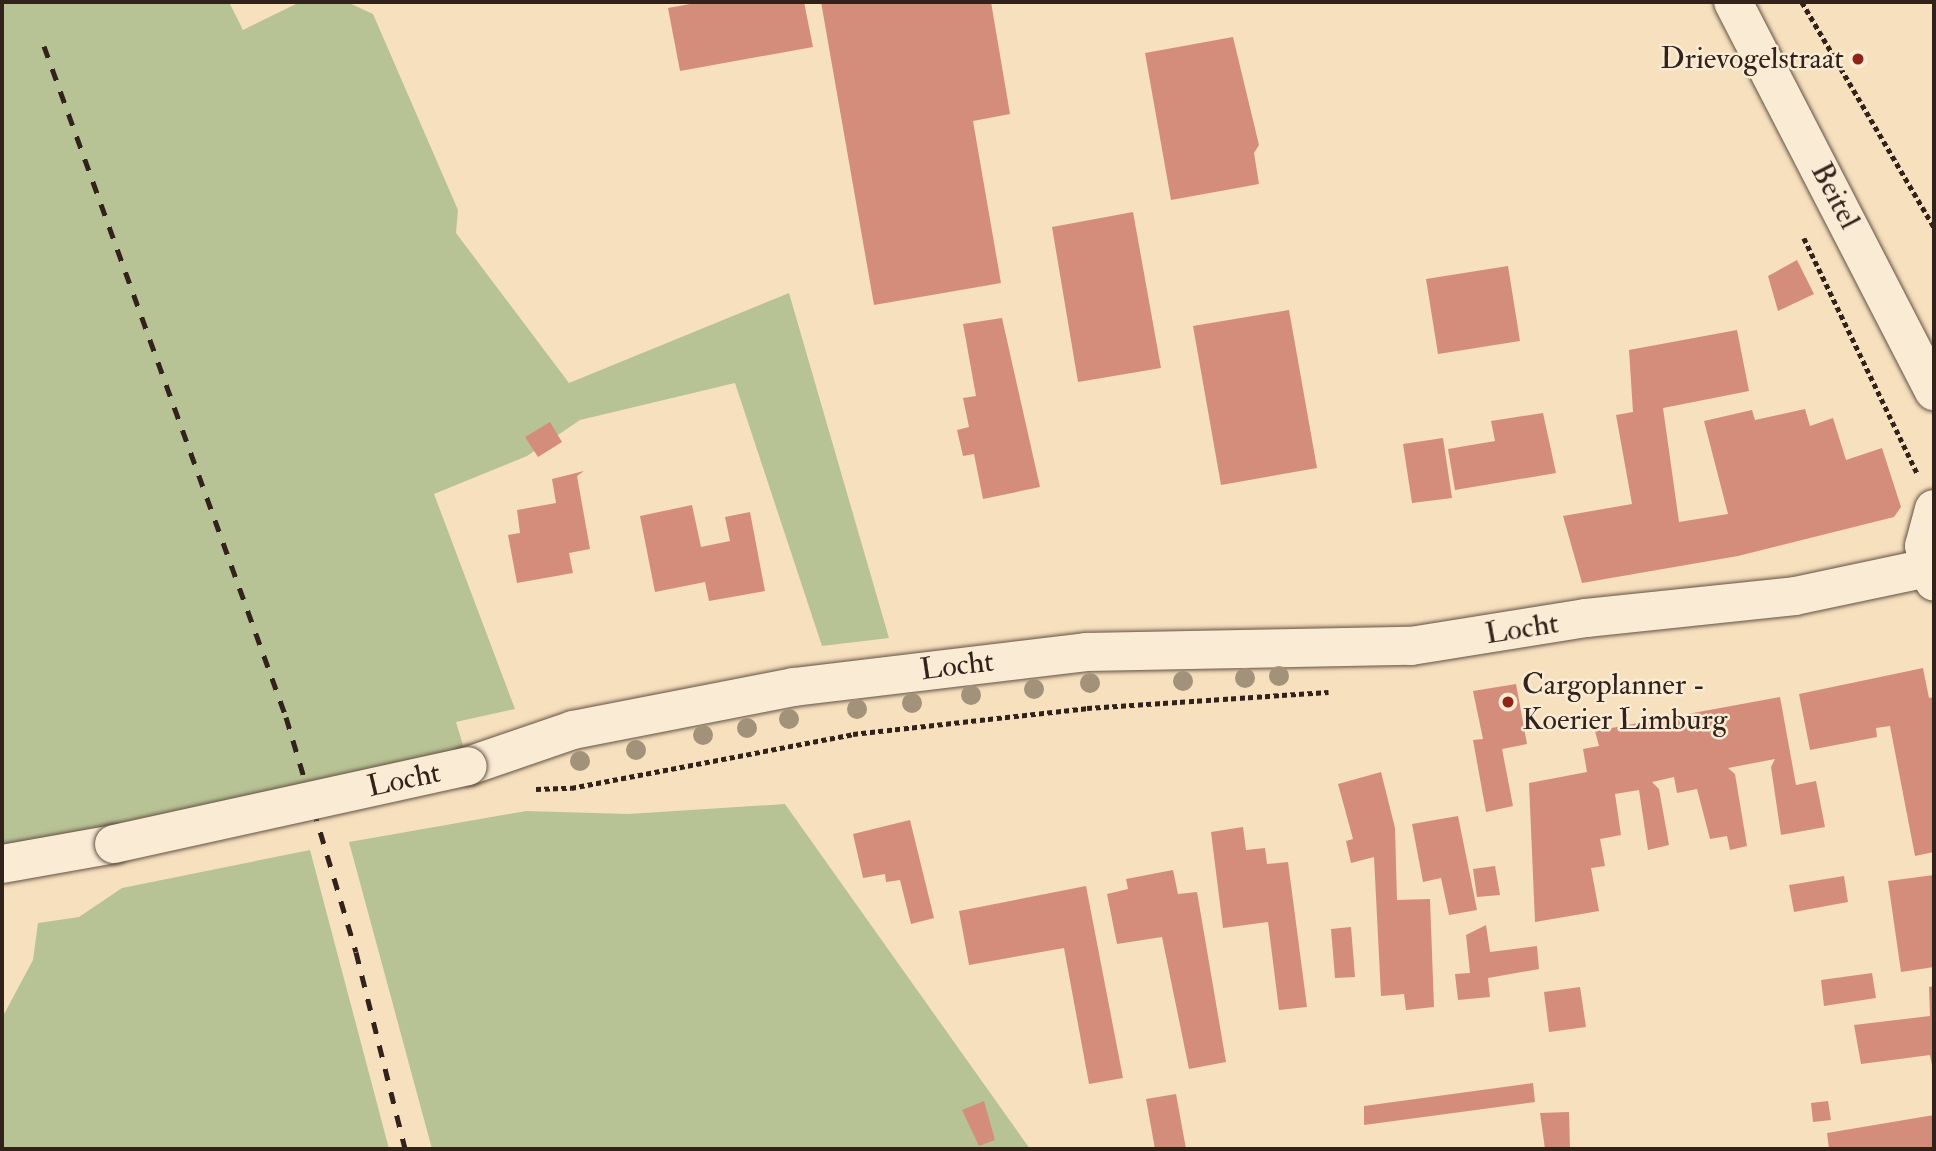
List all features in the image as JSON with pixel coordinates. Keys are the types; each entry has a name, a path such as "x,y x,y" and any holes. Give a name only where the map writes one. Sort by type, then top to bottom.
{"street":[{"name":"Beitel","path":"1733,2 1934,391"},
{"path":"1928,496 1924,546 1931,575"},
{"name":"Locht","path":"2,863 114,844 468,766 573,730 807,685 1086,652 1411,646 1586,618 1795,596 1931,575"}],"path":[{"path":"1802,2 1934,228"},
{"path":"1802,233 1928,496"},
{"path":"532,789 571,788 853,734 1087,708 1215,704 1341,690"}],"green space":[{"path":"2,2 229,2 243,30 300,2 347,2 373,14 458,210 456,233 569,383 789,293 889,638 822,646 735,383 580,420 527,456 434,494 515,709 456,722 466,755 2,846"},
{"path":"785,804 1030,1149 432,1149 349,842 526,811 628,814"},
{"path":"310,850 389,1149 2,1149 2,1018 33,960 38,923 79,917 122,888"}],"building":[{"path":"701,2 804,2 813,47 680,71 668,8"},
{"path":"821,2 991,2 1010,114 973,121 1001,283 874,305"},
{"path":"1233,37 1259,145 1254,153 1259,184 1171,200 1145,53"},
{"path":"1133,212 1161,368 1078,382 1052,227"},
{"path":"1797,260 1814,294 1778,311 1768,276"},
{"path":"1508,266 1520,341 1438,354 1426,279"},
{"path":"1289,310 1317,468 1221,485 1193,326"},
{"path":"1002,318 1040,487 983,499 974,454 963,456 957,430 969,427 963,398 976,396 963,324"},
{"path":"1737,330 1749,391 1663,408 1679,522 1728,514 1704,421 1752,410 1755,420 1805,409 1810,426 1833,418 1846,460 1882,448 1901,507 1894,517 1738,556 1582,583 1563,516 1632,504 1616,415 1633,412 1629,350"},
{"path":"1543,413 1556,473 1455,490 1448,449 1495,441 1491,421"},
{"path":"550,422 562,442 538,457 525,437"},
{"path":"1443,438 1452,498 1412,503 1403,444"},
{"path":"584,471 577,476 590,549 569,553 573,573 517,583 508,535 520,533 517,510 556,503 552,479"},
{"path":"692,505 701,547 730,541 725,517 750,512 765,591 709,601 705,582 655,592 640,516"},
{"path":"1923,668 1929,698 1934,697 1934,852 1915,856 1890,726 1876,728 1877,737 1810,750 1799,694"},
{"path":"1516,684 1527,744 1502,749 1513,806 1486,812 1473,740 1483,739 1473,691"},
{"path":"1780,697 1796,785 1816,781 1825,827 1781,835 1771,767 1775,759 1728,768 1735,774 1747,846 1730,850 1727,836 1710,839 1697,789 1677,793 1674,777 1652,782 1659,789 1669,845 1648,850 1639,790 1615,794 1621,835 1600,839 1605,866 1591,868 1599,911 1535,922 1529,783 1587,772 1583,749 1599,746 1595,731"},
{"path":"1381,772 1395,828 1397,900 1430,899 1434,1007 1406,1010 1404,994 1381,996 1374,857 1351,863 1346,841 1353,839 1338,784"},
{"path":"1458,816 1477,910 1449,915 1441,878 1423,882 1412,824"},
{"path":"910,820 934,918 911,924 900,880 886,882 885,874 863,878 853,834"},
{"path":"1243,827 1246,850 1265,848 1267,864 1288,862 1307,1007 1279,1010 1268,922 1223,928 1211,832"},
{"path":"1495,866 1500,895 1477,897 1473,869"},
{"path":"1173,870 1178,894 1197,892 1226,1062 1189,1069 1162,937 1117,944 1107,894 1128,889 1126,879"},
{"path":"1934,875 1934,967 1901,972 1888,881"},
{"path":"1844,876 1848,902 1794,912 1789,885"},
{"path":"1086,886 1123,1078 1089,1084 1064,948 969,965 959,911"},
{"path":"1486,925 1490,952 1537,946 1539,969 1488,978 1490,997 1458,1000 1455,974 1470,973 1466,935"},
{"path":"1351,927 1355,977 1335,978 1331,929"},
{"path":"1872,973 1876,998 1824,1006 1821,980"},
{"path":"1934,986 1934,1076 1930,1055 1861,1064 1854,1025 1930,1016 1929,987"},
{"path":"1580,987 1586,1027 1549,1032 1544,992"},
{"path":"1533,1083 1535,1102 1364,1125 1364,1106"},
{"path":"1176,1094 1186,1149 1155,1149 1146,1099"},
{"path":"984,1101 995,1140 979,1146 962,1110"},
{"path":"1828,1101 1831,1120 1813,1122 1811,1103"},
{"path":"1569,1112 1570,1149 1545,1149 1540,1113"},
{"path":"1934,1115 1934,1149 1829,1149 1827,1133"}],"railway":[{"path":"44,46 286,717 356,952 405,1149"}],"place":[{"name":"Drievogelstraat","path":"1858,59"},
{"name":"Cargoplanner - Koerier Limburg","path":"1508,702"}]}
